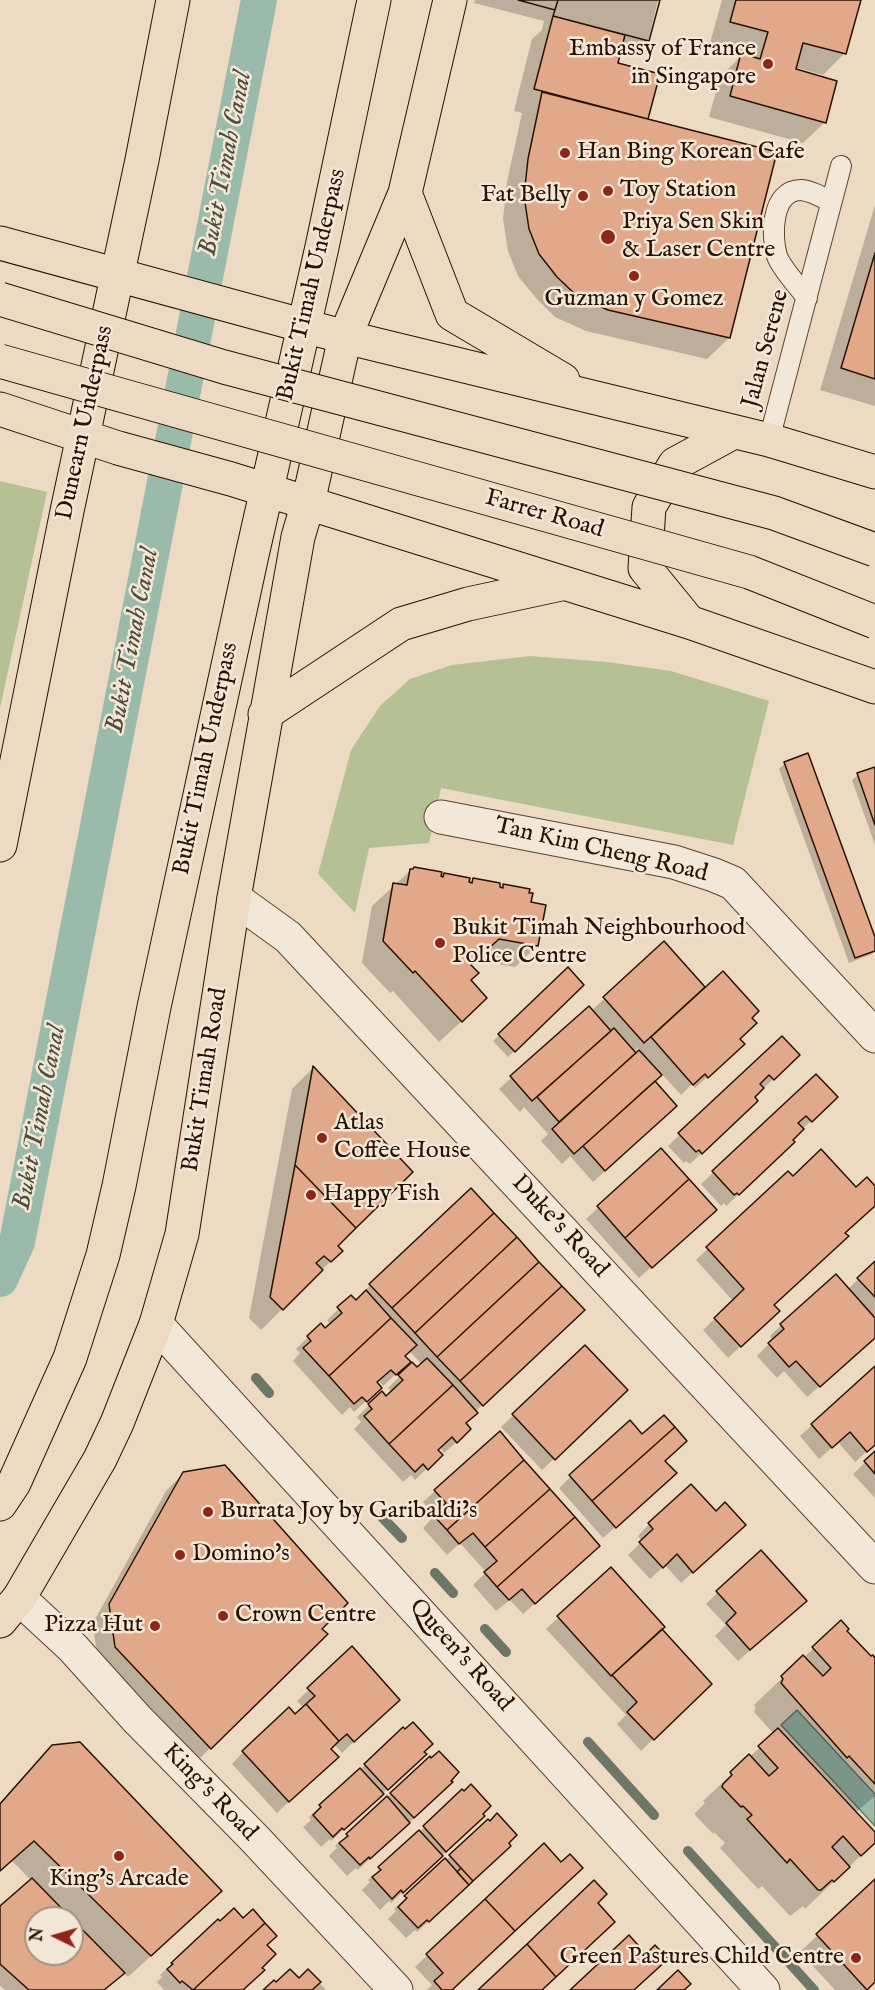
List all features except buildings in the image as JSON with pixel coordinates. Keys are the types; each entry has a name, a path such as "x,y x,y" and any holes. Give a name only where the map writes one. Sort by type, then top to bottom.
{"highway":[{"name":"Dunearn Underpass","path":"0,845 173,0"},
{"name":"Bukit Timah Underpass","path":"0,1504 14,1483 70,1358 103,1255 120,1186 154,1007 252,555 322,247 374,0"},
{"name":"Bukit Timah Road","path":"10,1609 100,1460 117,1423 156,1324 182,1234 234,898 298,537 308,503 345,337 405,193 450,0"},
{"path":"405,193 452,314 588,395"},
{"path":"0,243 345,337 588,395 732,433 769,440 875,472"},
{"path":"0,299 224,367 774,513 875,550"},
{"name":"Farrer Road","path":"0,362 749,572 875,622"},
{"path":"0,409 118,448 231,479 689,622 875,687"},
{"path":"689,622 645,568 649,507 675,464 732,433"},
{"path":"265,714 401,624 468,604 564,584"}],"street":[{"name":"Tan Kim Cheng Road","path":"441,817 674,862 733,883 875,1036"},
{"name":"Duke's Road","path":"234,898 288,937 875,1567"},
{"name":"Queen's Road","path":"156,1324 763,1990"},
{"name":"King's Road","path":"10,1609 73,1648 137,1719 254,1838 396,1990"}],"lane":[{"name":"Jalan Serene","path":"769,440 841,166"},
{"path":"807,298 777,258 773,230 778,206 788,194 799,190 812,192 831,202"}],"shaded area":[{"path":"0,481 47,492 0,708"},
{"path":"530,656 607,662 671,671 769,701 733,845 441,788 429,843 369,848 355,913 318,874 351,750 380,706 410,679 452,665"},
{"path":"797,1710 875,1794 875,1826 781,1725"}],"waterway":[{"name":"Bukit Timah Canal","path":"0,1279 17,1242 259,0"},
{"path":"256,1378 269,1393"},
{"path":"382,1517 402,1538"},
{"path":"435,1573 453,1593"},
{"path":"485,1629 506,1652"},
{"path":"588,1742 654,1815"},
{"path":"688,1851 814,1990"}],"place":[{"name":"Embassy of France in Singapore","path":"768,64"},
{"name":"Han Bing Korean Cafe","path":"565,153"},
{"name":"Toy Station","path":"608,191"},
{"name":"Fat Belly","path":"583,196"},
{"name":"Priya Sen Skin & Laser Centre","path":"608,237"},
{"name":"Guzman y Gomez","path":"634,276"},
{"name":"Bukit Timah Neighbourhood Police Centre","path":"440,943"},
{"name":"Atlas Coffee House","path":"322,1138"},
{"name":"Happy Fish","path":"311,1195"},
{"name":"Burrata Joy by Garibaldi’s","path":"208,1512"},
{"name":"Domino's","path":"180,1555"},
{"name":"Crown Centre","path":"223,1616"},
{"name":"Pizza Hut","path":"155,1626"},
{"name":"King's Arcade","path":"119,1856"},
{"name":"Green Pastures Child Centre","path":"856,1958"}]}
